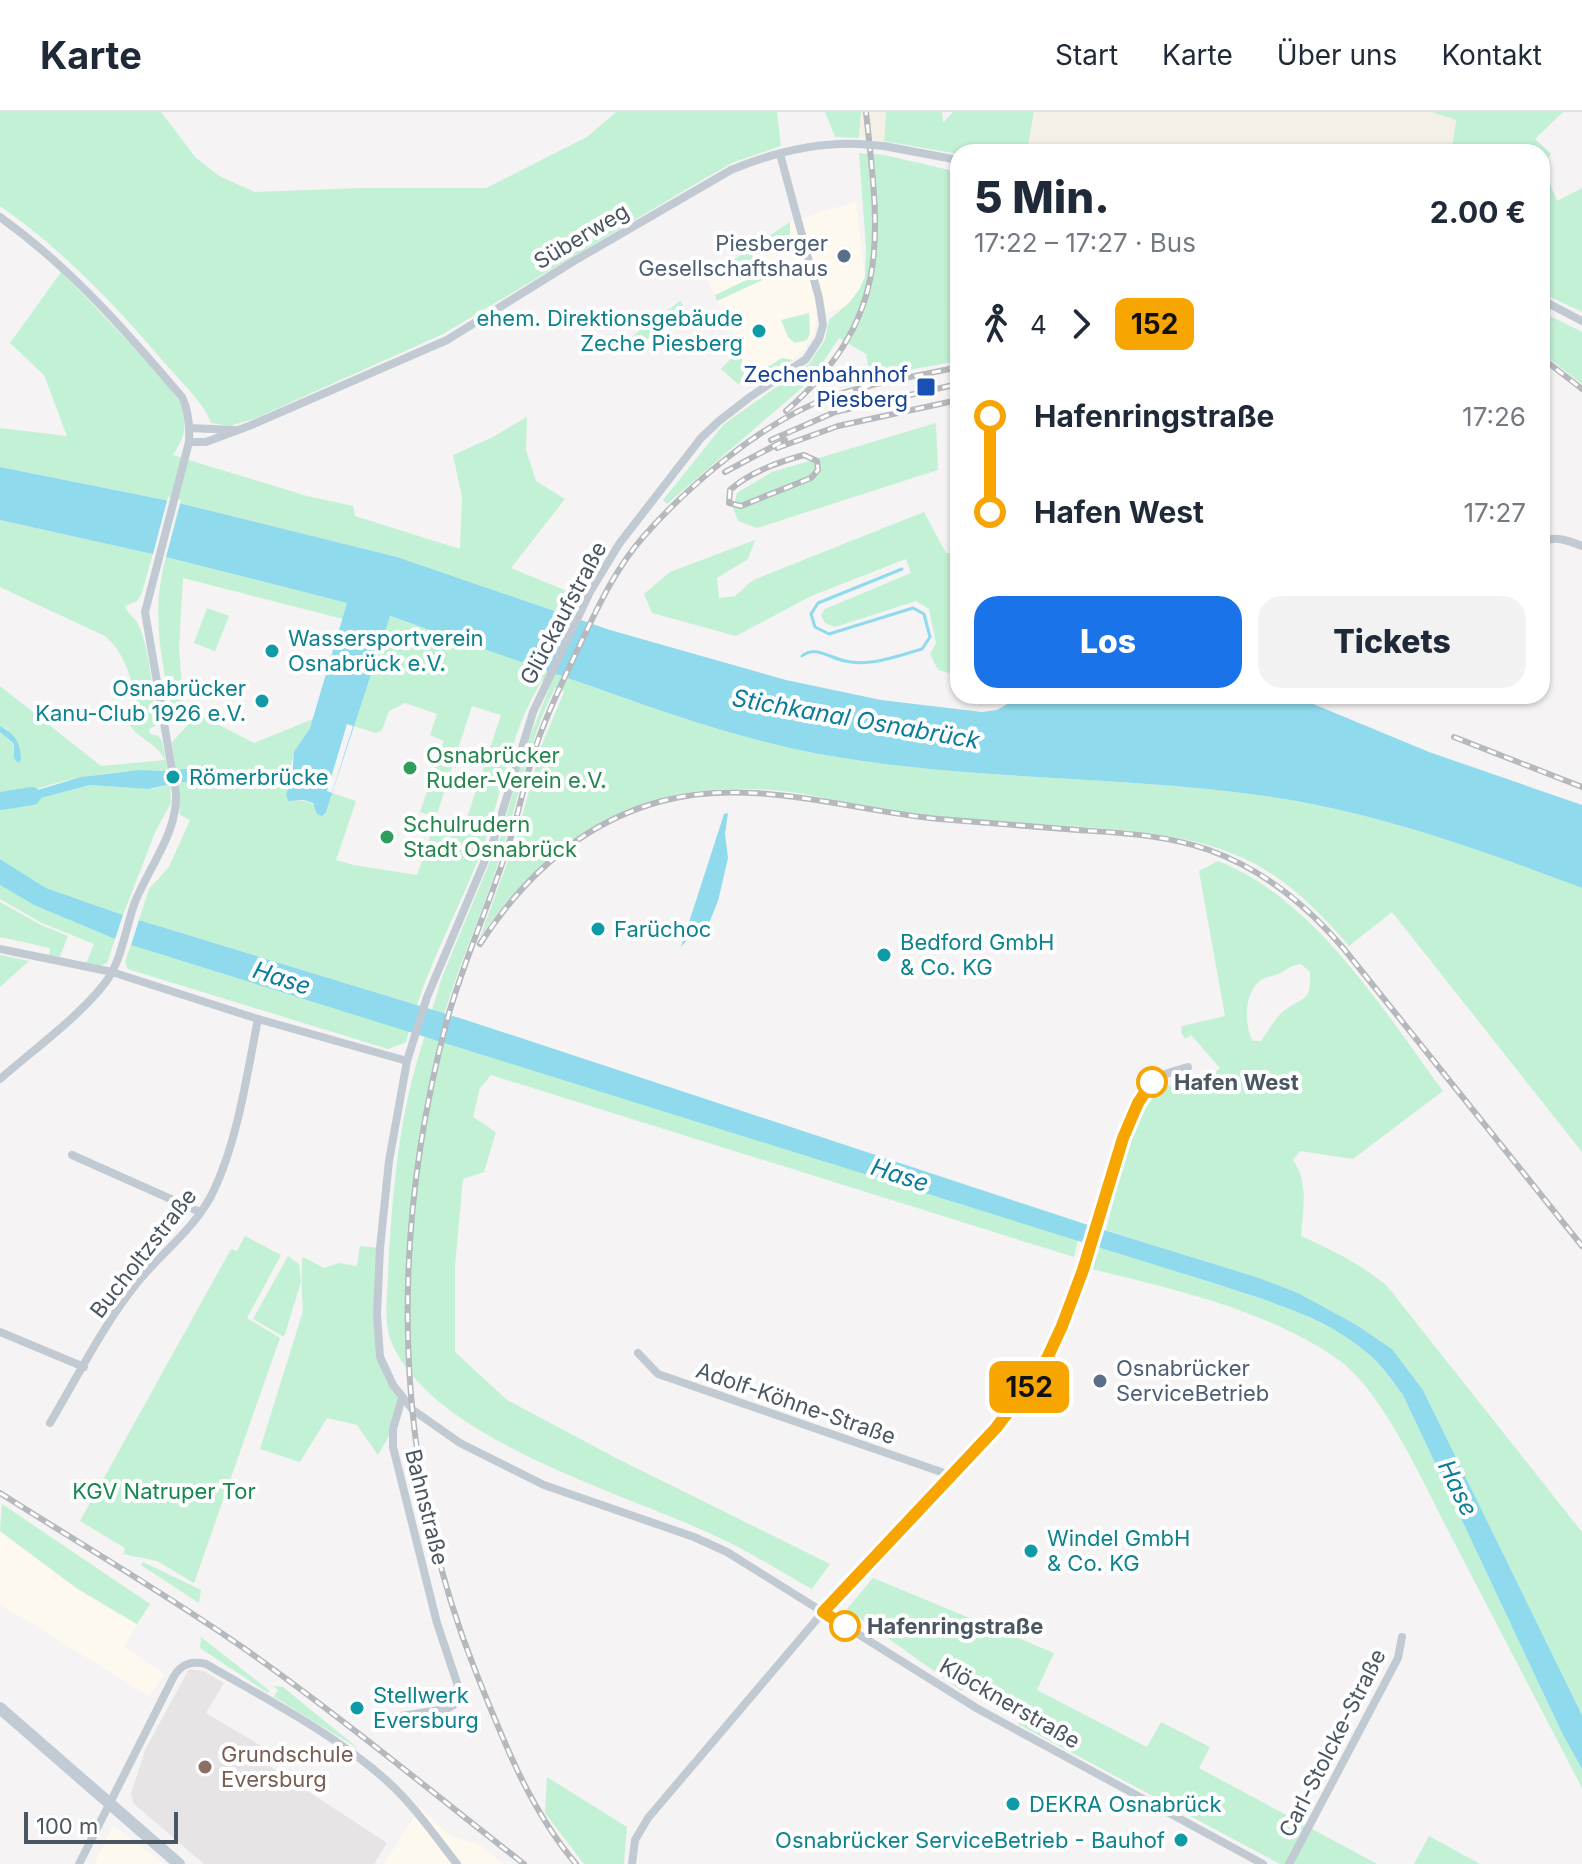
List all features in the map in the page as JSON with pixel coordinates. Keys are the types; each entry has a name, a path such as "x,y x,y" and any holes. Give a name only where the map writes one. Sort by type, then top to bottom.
{"street":[{"name":"Süberweg","path":"189,442 206,442 239,430 447,340 706,183 755,161 832,144 884,146 950,158"},
{"name":"Glückaufstraße","path":"407,1061 427,997 494,839 520,747 542,691 587,598 619,544 701,438 750,397 806,359 819,339 823,325 819,298 780,154"},
{"path":"0,217 44,251 120,324 182,397 190,428 189,442 151,581 145,620 176,793 170,826 135,902 112,972 104,985 0,1079"},
{"path":"1550,304 1582,321"},
{"name":"Süberweg","path":"190,428 239,430"},
{"path":"1550,539 1563,539 1582,546"},
{"path":"0,949 112,972 258,1019 407,1061 389,1161 380,1242 377,1314 380,1357 402,1398"},
{"name":"Bucholtzstraße","path":"50,1423 128,1296 213,1193 222,1172 243,1091 258,1019"},
{"path":"632,1863 639,1829 823,1612 1016,1403 1044,1365 1088,1255 1123,1138 1149,1084 1161,1076 1188,1067"},
{"path":"72,1155 200,1212"},
{"path":"0,1332 84,1367"},
{"name":"Adolf-Köhne-Straße","path":"638,1353 658,1374 950,1475"},
{"name":"Klöcknerstraße","path":"402,1398 431,1424 503,1466 557,1490 684,1533 727,1552 978,1709 1263,1864"},
{"name":"Bahnstraße","path":"388,1718 446,1709 455,1706 459,1698 393,1447 393,1429 402,1398"},
{"name":"Carl-Stolcke-Straße","path":"1289,1864 1398,1658 1402,1637"},
{"path":"79,1864 174,1676 179,1668 196,1662 206,1664 348,1750 387,1781 457,1864"},
{"path":"0,1708 179,1864"}],"shaded area":[{"path":"856,201 865,277 860,288 846,306 817,317 814,334 793,360 754,386 739,385 744,373 739,346 706,278 790,222"},
{"path":"0,1532 78,1590 137,1625 124,1647 164,1674 150,1697 0,1604"},
{"name":"Grundschule Eversburg","path":"189,1669 204,1671 224,1683 206,1713 263,1747 257,1758 387,1843 374,1864 204,1864 133,1803 131,1793 146,1748"},
{"path":"420,1807 451,1836 479,1844 504,1864 384,1864"},
{"path":"113,1825 164,1864 94,1864"}],"green space":[{"path":"0,112 161,112 196,158 219,176 255,192 486,188 587,137 616,112 777,112 781,146 734,162 443,334 256,418 230,426 211,423 193,394 111,303 47,242 0,206"},
{"path":"825,112 861,112 859,138 835,137"},
{"path":"886,112 942,112 943,123 953,112 1034,112 1029,144 950,144 950,153 884,141"},
{"path":"1431,112 1563,112 1535,139 1540,144 1452,144 1456,120"},
{"path":"859,153 884,155 950,170 950,362 870,377 866,354 839,338 811,380 667,504 663,500 724,424 809,364 825,340 829,320 850,302 860,288 865,277 866,247"},
{"path":"1550,183 1557,201 1582,188 1582,312 1550,297"},
{"path":"790,222 790,238 778,250 775,244 752,255 754,261 721,277 706,278"},
{"path":"778,265 783,267 782,271 717,301 715,295"},
{"path":"61,272 177,397 184,415 184,427 182,439 173,455 307,496 353,506 355,516 460,549 462,497 453,455 527,417 526,450 536,481 565,499 511,568 579,596 569,616 397,557 175,502 0,467 0,428 67,436 44,375 10,343"},
{"path":"680,301 687,310 636,347 630,338"},
{"path":"809,313 810,333 807,340 795,343 788,337 781,320"},
{"path":"1550,316 1582,332 1582,384 1550,359"},
{"path":"740,349 744,373 739,385 721,369"},
{"path":"782,358 793,360 754,386 759,372"},
{"path":"936,423 938,470 757,528 738,521 733,508 737,493 772,472"},
{"path":"924,512 946,553 950,553 950,673 938,670 930,654 936,643 929,609 916,601 835,627 825,623 821,615 825,609 911,573 906,559 811,596 736,636 652,613 644,594 670,572 755,540 748,559 717,578 719,598 735,596 753,580"},
{"path":"0,520 153,554 141,595 137,601 125,606 136,620 146,647 157,719 157,725 149,729 150,734 162,741 168,771 87,776 22,796 22,803 90,785 153,789 170,784 171,803 156,830 123,915 46,888 0,859 0,732 14,745 14,758 21,760 7,729 0,726 0,686 101,766 165,760 128,723 141,718 129,674 113,644 105,636 0,587"},
{"path":"166,557 347,603 343,619 183,578 179,648 183,700 182,711 173,718 158,618"},
{"path":"207,608 229,616 215,651 194,643"},
{"path":"389,616 676,716 772,744 837,757 940,770 1199,788 1293,800 1418,831 1582,888 1582,1152 1392,912 1349,946 1287,885 1258,866 1224,850 1164,835 902,813 772,790 693,792 634,807 610,817 567,844 529,877 480,937 516,839 541,747 564,692 555,688 537,730 498,863 444,1014 432,1010 442,977 501,835 525,749 550,686 542,681 522,720 491,824 417,1005 139,920 149,889 169,867 190,820 180,815 178,782 207,783 201,771 176,770 172,742 198,714 254,743 313,719 292,761 286,794 295,801 308,802 326,812 332,793 356,801 336,860 417,875 433,828 461,836 501,715 472,706 436,817 420,812 444,741 430,735 437,714 405,703 389,711 382,730 376,733 353,726"},
{"path":"1218,861 1253,878 1285,901 1344,960 1443,1091 1353,1159 1300,1151 1293,1160 1303,1187 1301,1236 1346,1258 1387,1286 1582,1532 1582,1715 1423,1390 1392,1349 1355,1324 1298,1293 1106,1230 1134,1131 1153,1097 1166,1085 1197,1088 1220,1068 1191,1035 1185,1039 1181,1032 1182,1026 1225,1016 1199,871","holes":["1301,964 1310,972 1308,994 1281,1013 1261,1041 1253,1041 1247,1016 1253,989 1265,978 1297,965"]},
{"path":"0,885 34,905 115,939 107,963 100,966 86,964 94,944 42,923 0,899"},
{"path":"0,902 68,936 59,959 49,955 50,948 0,937"},
{"path":"131,945 409,1031 406,1042 388,1049 128,969 125,962"},
{"path":"0,955 29,961 0,987"},
{"path":"425,1036 1078,1240 1074,1257 491,1075 480,1088 473,1117 496,1132 484,1172 463,1179 455,1265 455,1352 507,1400 830,1564 812,1589 724,1540 535,1460 449,1410 416,1380 390,1338 387,1302 398,1154 409,1094"},
{"name":"KGV Natruper Tor","path":"245,1236 281,1255 247,1318 280,1338 194,1583 157,1561 123,1554 125,1548 80,1521 231,1249 237,1251"},
{"path":"360,1246 380,1248 380,1357 402,1398 393,1429 378,1455 357,1425 327,1418 300,1462 260,1449 303,1311 303,1257 324,1268 339,1263 357,1266"},
{"path":"1100,1247 1287,1307 1345,1335 1374,1358 1403,1395 1563,1735 1582,1769 1582,1788 1417,1468 1370,1392 1353,1372 1308,1341 1249,1314 1187,1293 1092,1269"},
{"path":"288,1256 299,1264 301,1282 284,1337 253,1319"},
{"path":"2,1504 150,1604 137,1624 78,1589 0,1531"},
{"path":"143,1562 201,1590 199,1603 141,1565"},
{"path":"873,1578 1054,1653 1037,1690 1147,1747 1161,1722 1210,1747 1199,1768 1377,1864 1280,1864 1018,1724 1027,1705 974,1674 962,1691 847,1609"},
{"path":"201,1637 270,1691 268,1693 200,1648"},
{"path":"273,1686 283,1687 359,1749 274,1697 278,1690"},
{"path":"547,1777 627,1827 624,1864 584,1864 545,1813"},
{"path":"1429,1836 1480,1864 1414,1864"}],"sand":[{"path":"861,112 886,112 884,141 859,138"},
{"path":"1034,112 1431,112 1456,120 1452,144 1028,144"}],"water":[{"name":"Stichkanal Osnabrück","path":"0,467 175,502 397,557 610,630 786,680 881,700 982,712 997,710 1007,704 1313,704 1429,752 1582,805 1582,888 1418,831 1293,800 1199,788 940,770 837,757 772,744 677,716 390,616 326,812 322,816 317,814 313,803 288,801 286,794 292,778 294,752 310,728 347,603 166,557 0,520"},
{"path":"0,726 10,732 18,744 21,760 18,763 14,758 14,744 0,732"},
{"path":"195,768 209,776 207,783 178,782 176,770"},
{"path":"139,770 168,771 170,784 149,789 90,785 22,803 13,803 11,798 81,777"},
{"path":"728,813 725,834 728,858 718,901 707,928 694,932 681,947 724,814"},
{"path":"0,859 46,888 123,915 115,939 34,905 0,885"},
{"name":"Hase","path":"139,920 466,1020 1085,1224 1256,1277 1298,1293 1355,1324 1392,1349 1423,1390 1582,1715 1582,1769 1563,1735 1403,1395 1371,1356 1336,1331 1296,1312 1213,1283 131,945"}],"pier":[{"path":"168,497 181,500 165,561 152,558"},
{"path":"347,724 353,726 332,793 327,791"}],"waterway":[{"path":"802,656 817,652 864,663 922,649 930,637 924,614 913,608 829,634 815,627 811,614 818,603 902,569"},
{"path":"0,801 32,796"}],"railway":[{"path":"786,411 820,377 845,343 862,309 871,275 875,238 866,112"},
{"path":"1550,364 1582,389"},
{"path":"576,1864 559,1843 531,1797 477,1675 449,1595 428,1514 415,1433 408,1350 409,1268 415,1185 428,1102 447,1020 509,843 544,724 599,606 633,549 662,516 705,476 779,422 804,408 844,393 950,369"},
{"path":"771,440 835,412 950,386"},
{"path":"777,448 838,426 950,402"},
{"path":"725,472 785,440"},
{"path":"804,455 817,461 818,470 811,478 741,506 729,503 730,490 746,478 774,464 804,455"},
{"path":"1454,737 1582,787"},
{"path":"480,944 536,874 581,838 633,810 696,795 730,792 765,794 904,815 1127,834 1193,845 1229,858 1266,879 1300,904 1330,933 1582,1246"},
{"path":"0,1493 245,1649 524,1864"}],"bus line":[{"name":"152","path":"845,1626 823,1612 996,1428 1044,1365 1083,1270 1123,1138 1138,1103 1152,1082"}],"place":[{"name":"Piesberger Gesellschaftshaus","path":"844,256"},
{"name":"ehem. Direktionsgebäude Zeche Piesberg","path":"759,331"},
{"name":"Zechenbahnhof Piesberg","path":"926,387"},
{"name":"Wassersportverein Osnabrück e.V.","path":"272,651"},
{"name":"Osnabrücker Kanu-Club 1926 e.V.","path":"262,701"},
{"name":"Osnabrücker Ruder-Verein e.V.","path":"410,768"},
{"name":"Römerbrücke","path":"173,777"},
{"name":"Schulrudern Stadt Osnabrück","path":"387,837"},
{"name":"Farüchoc","path":"598,929"},
{"name":"Bedford GmbH & Co. KG","path":"884,955"},
{"name":"Hafen West","path":"1152,1082"},
{"name":"Osnabrücker ServiceBetrieb","path":"1100,1381"},
{"name":"Windel GmbH & Co. KG","path":"1031,1551"},
{"name":"Hafenringstraße","path":"845,1626"},
{"name":"Stellwerk Eversburg","path":"357,1708"},
{"name":"Grundschule Eversburg","path":"205,1767"},
{"name":"DEKRA Osnabrück","path":"1013,1804"},
{"name":"Osnabrücker ServiceBetrieb - Bauhof","path":"1181,1840"}]}
